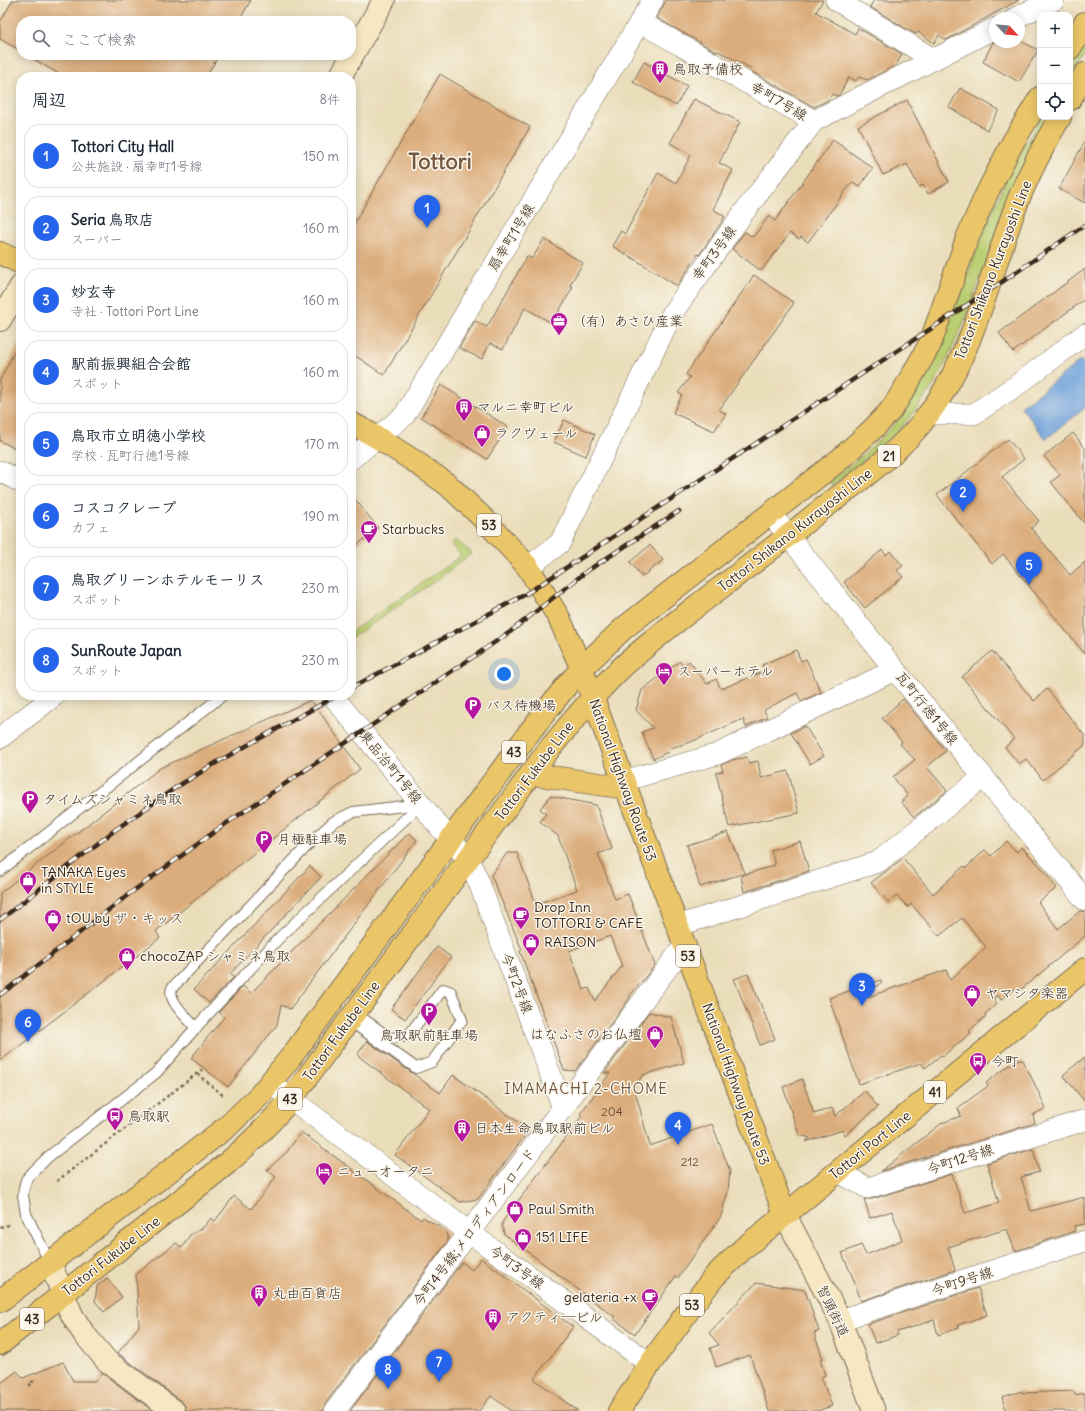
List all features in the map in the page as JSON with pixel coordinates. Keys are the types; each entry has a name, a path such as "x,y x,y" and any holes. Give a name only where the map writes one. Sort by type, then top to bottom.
{"main road":[{"path":"1073,43 1085,23"},
{"path":"1073,94 1085,74"},
{"name":"Tottori Shikano Kurayoshi Line","path":"582,669 633,621 855,447 883,419 898,400 930,344 968,236 986,195 1013,142 1037,103"},
{"name":"Tottori Shikano Kurayoshi Line","path":"592,698 621,668 659,636 881,463 907,439 929,414 954,372 971,334 1019,196 1038,156 1058,120"},
{"path":"0,253 16,261"},
{"name":"National Highway Route 53","path":"356,426 414,461 448,485 485,520 528,567 560,618 582,669 785,1215"},
{"name":"Tottori Fukube Line","path":"0,1300 208,1142 244,1112 270,1083 530,730 582,669"},
{"name":"Tottori Fukube Line","path":"0,1344 225,1165 260,1133 291,1099 531,774 565,729 592,698"},
{"path":"531,774 624,785"},
{"name":"Tottori Port Line","path":"785,1215 1085,969"},
{"name":"53","path":"619,1411 650,1364 715,1276 745,1247 785,1215"}],"street":[{"path":"356,49 384,0"},
{"name":"扇幸町1号線","path":"356,455 404,416 653,0"},
{"path":"836,0 933,59"},
{"path":"1024,12 1040,2"},
{"name":"幸町7号線","path":"640,22 814,121"},
{"name":"幸町3号線","path":"528,567 560,543 672,312 744,212 814,121 989,31"},
{"path":"343,72 350,60"},
{"path":"0,320 16,294"},
{"path":"929,414 974,414 1020,383 1085,334"},
{"path":"0,471 16,479"},
{"name":"瓦町行徳1号線","path":"771,514 895,670 1085,900"},
{"path":"624,785 718,754 895,670"},
{"path":"0,738 49,700"},
{"name":"東品治町1号線","path":"336,700 468,859"},
{"path":"680,936 878,862 983,776"},
{"name":"今町2号線","path":"468,859 478,880 563,1108"},
{"name":"今町4号線;メロディアンロード","path":"335,1411 563,1108 680,936"},
{"name":"今町3号線","path":"270,1083 470,1233 650,1364"},
{"name":"今町12号線","path":"838,1172 868,1188 1085,1120"},
{"name":"智頭街道","path":"785,1215 840,1320 874,1411"},
{"name":"今町9号線","path":"840,1320 1085,1241"},
{"path":"50,1263 64,1293 72,1315 84,1334 107,1361 174,1411"}],"lane":[{"path":"0,872 217,700"},
{"path":"196,1028 172,998 172,988 313,840 333,822 353,812 421,804"},
{"path":"50,1263 26,1214 23,1195 26,1180 42,1162 156,1074 196,1028 280,937 421,804"},
{"path":"443,989 451,992 462,1020 432,1062 416,1068 352,1016 390,1038 408,1036 443,989"}],"path":[{"path":"57,1181 204,1068"},
{"path":"197,1074 224,1096"},
{"path":"0,1227 9,1225"},
{"path":"31,1386 29,1383 37,1380"}],"green space":[{"path":"1085,44 1085,55 1073,75 1073,64"},
{"path":"1039,120 1047,120 989,255 962,327 933,386 911,416 887,442 832,485 829,481 850,466 888,431 904,411 917,391 947,329 980,242 1006,179"},
{"path":"455,540 472,553 438,579 356,635 356,629 461,556 451,544"}],"water":[{"path":"1081,360 1085,365 1085,408 1046,439 1021,407"}],"building":[{"path":"13,0 251,0 242,16 16,16 16,48 0,39 0,22"},
{"path":"666,0 823,0 816,12 855,34 858,28 902,54 896,65 867,80 859,77 856,81 849,77 839,95 836,96 832,94 828,100 814,107 751,71 752,69 718,51 717,52 657,18"},
{"path":"874,0 1019,0 997,12 989,12 989,16 946,40 939,35 934,43 918,32 916,34 914,33 870,7"},
{"path":"1025,43 1037,49 1019,82 983,62 990,48 1025,48"},
{"path":"35,60 216,60 209,72 56,72"},
{"name":"鳥取予備校","path":"644,62 687,86 676,106 633,82"},
{"path":"440,74 530,127 384,375 356,356 356,220"},
{"path":"960,88 999,110 987,130 949,107"},
{"path":"694,99 740,122 719,163 733,170 713,209 725,217 677,286 612,246 621,231 625,234 658,173 676,183 691,155 670,143"},
{"path":"907,100 949,182 928,194 923,185 919,187 907,164 883,175 858,126"},
{"path":"833,140 873,168 859,187 852,182 808,242 801,237 799,239 790,233 761,271 732,249 745,232 753,237 769,216 775,221"},
{"path":"1085,141 1085,203 1059,189"},
{"path":"544,239 583,263 570,285 573,287 552,323 525,308 503,349 490,343 482,359 459,348 475,321 487,327 527,256 532,259"},
{"path":"1085,269 1085,299 1013,352 999,333"},
{"path":"754,275 794,303 719,410 726,414 714,431 673,413 682,395 678,393 690,377 686,374"},
{"path":"16,349 16,449 0,441 0,380"},
{"name":"マルニ幸町ビル","path":"441,385 508,427 487,459 421,417"},
{"path":"564,420 595,434 586,456 554,442"},
{"path":"1073,433 1085,448 1085,524 1051,482 1060,475 1044,456"},
{"path":"1008,439 1024,459 1002,477 1039,521 1031,528 1070,575 1085,562 1085,654 1003,554 992,564 937,495"},
{"path":"356,500 378,528 356,546"},
{"path":"650,545 663,560 642,577 630,562"},
{"path":"882,550 886,555 890,551 903,566 897,570 903,577 865,608 844,582"},
{"path":"796,650 801,661 806,659 821,692 801,701 797,693 764,710 767,717 746,727 743,719 691,742 667,749 668,752 653,759 642,732 653,728 636,710 642,690 680,661 683,667 689,661 707,684 716,679 721,689 765,671 762,665"},
{"path":"992,651 1034,701 1047,689 1085,736 1085,745 1043,780 1026,759 1019,764 1005,747 1014,739 962,677"},
{"path":"903,699 946,751 927,767 947,791 914,817 901,802 908,796 893,777 915,760 900,744 902,742 882,718"},
{"path":"311,700 360,769 156,931 160,938 0,1061 0,893 160,768"},
{"path":"805,726 824,756 810,764 791,733"},
{"path":"747,757 749,763 758,761 761,778 788,771 799,813 729,827 716,773 723,771 721,765 732,760"},
{"path":"550,796 596,805 612,849 598,854 615,899 628,894 655,965 629,997 630,998 575,1071 564,1070 520,951 522,950 491,875 507,853 517,853 536,904 577,890 558,836 540,822 546,814 540,809","holes":["610,936 622,966 595,1001 589,988 584,990 569,951"]},
{"path":"728,832 745,873 700,887 687,845"},
{"path":"409,833 417,840 290,1009 281,1005 277,1025 228,1087 191,1058 224,1017 219,1012 243,986 251,993"},
{"path":"800,841 809,871 744,892 741,876 775,865 771,850"},
{"path":"1006,841 1017,852 1021,847 1040,866 1057,888 1038,902 1058,929 1080,911 1085,912 1085,936 1018,992 1015,989 1001,1000 998,995 994,998 997,1004 969,1031 971,1033 943,1056 941,1055 925,1068 921,1063 859,1084 829,998 881,980 882,982 859,1000 946,970 950,980 986,947 962,918 939,936 911,904 908,907 897,896 888,902 871,883 903,858 933,894 964,866 966,868 985,850 991,856"},
{"path":"310,866 321,877 230,974 234,977 209,1003 194,989"},
{"path":"437,947 451,957 405,1019 391,1009"},
{"path":"748,974 775,1039 760,1045 734,979"},
{"path":"649,1012 671,1017 684,1063 643,1075 634,1087 650,1146 712,1124 730,1171 728,1191 721,1216 678,1278 676,1276 635,1334 614,1319 615,1317 504,1234 502,1225 503,1221 582,1116 580,1114 610,1073 604,1073"},
{"name":"日本生命鳥取駅前ビル","path":"367,1041 440,1093 453,1075 529,1130 478,1199 460,1202 395,1155 429,1109 357,1055"},
{"path":"1085,1057 1085,1102 1063,1075"},
{"path":"1016,1060 1023,1060 1046,1108 1033,1115 1035,1123 881,1171 942,1123 961,1116 958,1108 988,1086 986,1083"},
{"path":"802,1079 814,1114 832,1108 835,1116 865,1091 878,1107 845,1135 843,1130 805,1142 810,1138 799,1135 783,1087"},
{"path":"301,1132 421,1220 423,1217 446,1231 448,1241 325,1404 323,1411 186,1411 185,1406 181,1401 118,1353 139,1326 136,1274 176,1243 182,1248 190,1235 204,1227 211,1218 215,1221 234,1196 251,1209 276,1177 267,1170 287,1152"},
{"path":"1033,1149 1039,1172 1021,1177 1031,1211 1085,1197 1085,1224 1074,1226 1075,1231 1015,1251 1007,1229 948,1247 955,1270 861,1301 842,1253 861,1245 866,1255 902,1240 892,1211 870,1218 864,1199 872,1199 952,1174 965,1213 999,1203 987,1163"},
{"name":"アクティ―ビル","path":"481,1258 573,1327 534,1379 578,1411 511,1411 491,1396 479,1411 350,1411 462,1262 472,1270"},
{"path":"107,1278 122,1297 104,1312 95,1301 97,1286"},
{"path":"756,1283 805,1290 819,1331 814,1333 823,1359 820,1360 825,1375 821,1377 832,1406 817,1411 769,1411 750,1355 716,1367 710,1348 719,1345 709,1333"},
{"path":"978,1288 987,1315 958,1325 959,1328 938,1335 934,1320 897,1332 898,1335 875,1343 868,1324"},
{"path":"63,1362 73,1381 96,1381 102,1373 153,1411 0,1411 0,1384 17,1371 23,1378"},
{"path":"1022,1391 1023,1393 1074,1391 1075,1395 1085,1393 1085,1411 1006,1411 1002,1397"}],"railway":[{"path":"356,685 526,594 996,286 1085,225"},
{"path":"0,995 129,894 221,827 510,632 587,571 679,511"},
{"path":"0,920 115,830 175,788 219,761 329,700"}],"place":[{"name":"鳥取予備校","path":"660,84"},
{"name":"Tottori City Hall","path":"427,228"},
{"name":"（有）あさひ産業","path":"559,336"},
{"name":"マルニ幸町ビル","path":"464,422"},
{"name":"ラクヴェール","path":"482,448"},
{"name":"Seria 鳥取店","path":"963,512"},
{"name":"Starbucks","path":"369,544"},
{"name":"鳥取市立明徳小学校","path":"1029,585"},
{"name":"スーパーホテル","path":"664,686"},
{"name":"バス待機場","path":"473,720"},
{"name":"タイムズシャミネ鳥取","path":"30,814"},
{"name":"月極駐車場","path":"264,854"},
{"name":"TANAKA Eyes in STYLE","path":"28,895"},
{"name":"Drop Inn TOTTORI & CAFE","path":"521,930"},
{"name":"tOU by ザ・キッス","path":"53,933"},
{"name":"RAISON","path":"531,957"},
{"name":"chocoZAP シャミネ鳥取","path":"127,971"},
{"name":"妙玄寺","path":"862,1006"},
{"name":"ヤマシタ楽器","path":"972,1008"},
{"name":"鳥取駅前駐車場","path":"429,1026"},
{"name":"コスコクレープ","path":"28,1042"},
{"name":"はなふさのお仏壇","path":"655,1049"},
{"name":"今町","path":"978,1076"},
{"name":"鳥取駅","path":"115,1131"},
{"name":"日本生命鳥取駅前ビル","path":"462,1143"},
{"name":"駅前振興組合会館","path":"678,1145"},
{"name":"ニューオータニ","path":"324,1186"},
{"name":"Paul Smith","path":"515,1224"},
{"name":"151 LIFE","path":"523,1252"},
{"name":"丸由百貨店","path":"259,1308"},
{"name":"gelateria +x","path":"650,1312"},
{"name":"アクティ―ビル","path":"493,1332"},
{"name":"鳥取グリーンホテルモーリス","path":"439,1382"},
{"name":"SunRoute Japan","path":"388,1389"}],"district":[{"name":"Tottori","path":"440,161"},
{"name":"IMAMACHI 2-CHOME","path":"586,1089"}]}
